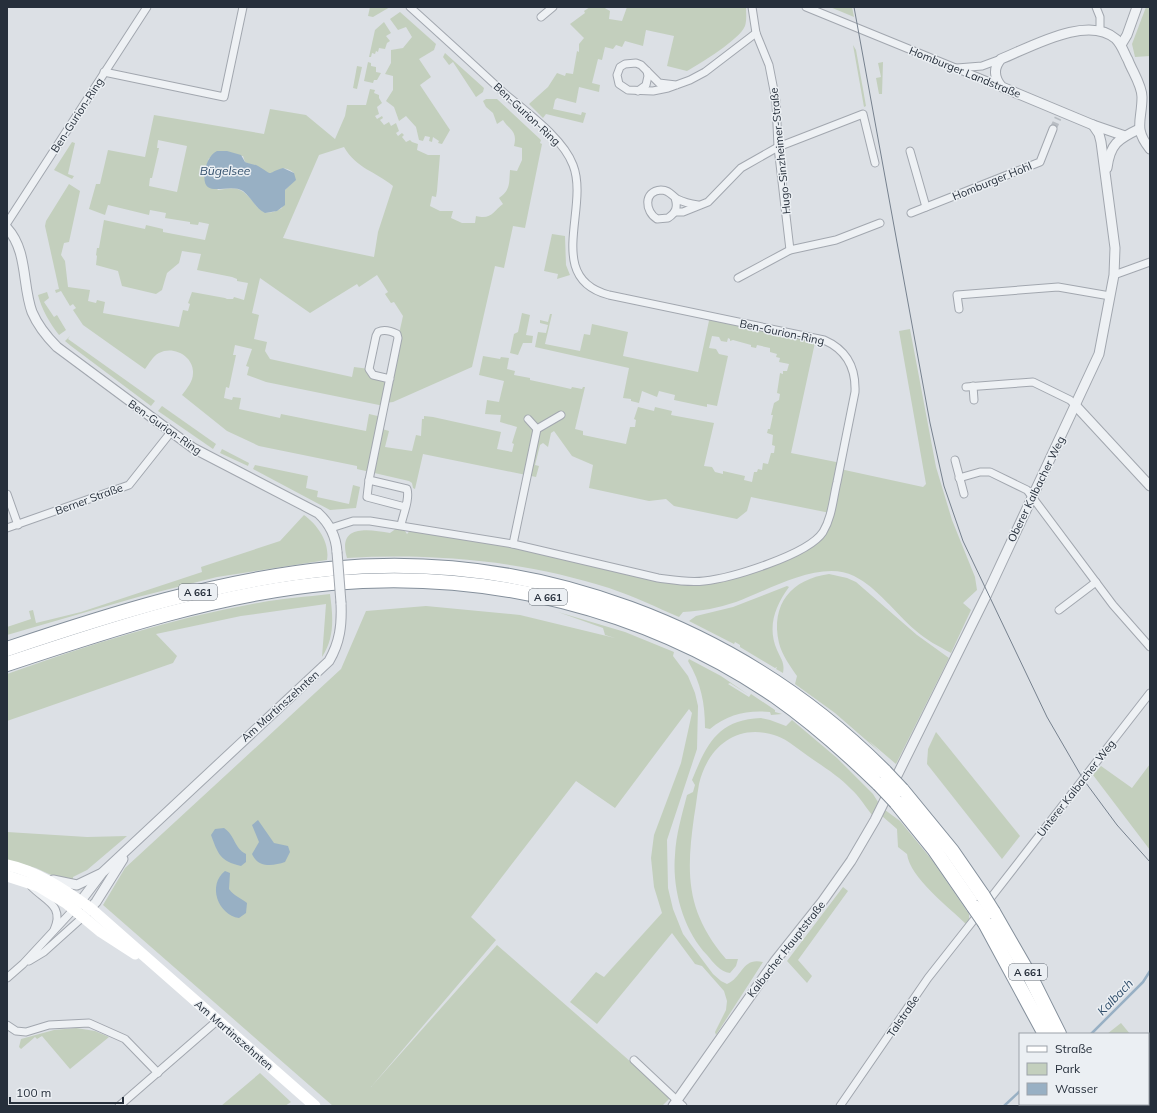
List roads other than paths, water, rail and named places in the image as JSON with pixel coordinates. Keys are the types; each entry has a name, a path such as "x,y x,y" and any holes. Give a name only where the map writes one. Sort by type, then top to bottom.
{"highway":[{"name":"A 661","path":"7,649 167,600 278,576 329,569 392,567 490,573 548,584 609,601 675,626 728,652 801,700 838,728 891,787 934,849 979,901 989,918 1031,978 1058,1033"},
{"name":"A 661","path":"7,664 92,635 168,614 238,597 276,590 331,583 391,580 473,584 546,596 628,621 681,643 719,662 774,696 891,787"},
{"name":"A 661","path":"989,918 1045,1033"}],"main road":[{"name":"Am Martinszehnten","path":"7,865 29,871 77,905 152,964 315,1106"},
{"name":"Am Martinszehnten","path":"7,876 28,883 77,905"}],"street":[{"name":"Ben-Gurion-Ring","path":"7,223 146,7"},
{"path":"104,72 224,97 243,7"},
{"name":"Ben-Gurion-Ring","path":"7,228 12,233 22,256 32,312 49,340 64,353 204,455 309,507 325,520 331,528 348,522 364,521 401,525 513,544 658,578 682,581 703,581 726,577 800,550 814,542 828,523 854,400 856,382 850,361 844,353 838,347 824,340 609,296 591,289 578,275 574,266 573,246 576,174 569,157 544,129 410,7"},
{"path":"541,17 553,7"},
{"name":"Hugo-Sinzheimer-Straße","path":"752,7 756,33 769,65 776,101 778,147 790,250"},
{"name":"Homburger Landstraße","path":"806,7 1002,87 1059,115 1125,136"},
{"path":"1096,7 1100,17 1100,30"},
{"path":"1121,45 1127,35 1137,7"},
{"path":"953,68 970,68 1001,59 1072,31 1087,29 1100,30 1115,39 1121,45 1141,91 1139,129 1143,141 1150,149"},
{"path":"676,85 659,83 641,65 630,62 625,64 618,71 618,79 623,88 628,90 638,91 661,89 676,85 705,72 756,33"},
{"path":"1001,59 997,63 995,73 998,82 1002,87"},
{"path":"638,91 646,85 648,76 646,71"},
{"path":"675,212 683,212 713,198 741,168 778,147 863,114 875,164"},
{"name":"Oberer Kalbacher Weg","path":"891,787 1033,496 1099,354 1114,275 1115,248 1107,174 1099,134 1092,125"},
{"name":"Homburger Hohl","path":"911,213 1040,162 1053,129"},
{"name":"Oberer Kalbacher Weg","path":"1107,174 1108,159 1113,146 1125,136 1139,129"},
{"path":"910,151 926,207"},
{"path":"660,190 671,193 675,198 677,203 675,212 668,218 657,219 652,216 647,206 651,194 660,190"},
{"path":"675,198 698,205"},
{"path":"738,278 790,250 836,240 880,223"},
{"path":"1114,275 1150,262"},
{"path":"958,309 957,295 1058,287 1110,296"},
{"path":"390,379 373,375 369,370 376,336 378,332 382,330 394,332 397,334 398,338 390,379 369,480 367,497 405,507"},
{"path":"974,400 970,386 1032,382 1070,400 1150,486"},
{"path":"513,544 537,429 561,415"},
{"path":"528,419 537,429"},
{"name":"Berner Straße","path":"7,528 129,485 171,432"},
{"path":"955,460 964,494"},
{"path":"959,478 980,472 990,472 1027,490 1033,496 1113,605 1150,647"},
{"path":"369,480 407,489 401,525"},
{"path":"7,494 18,525"},
{"name":"Am Martinszehnten","path":"77,905 102,874 228,754 329,662 340,638 341,603 336,543 331,528"},
{"path":"1059,610 1096,582"},
{"name":"Unterer Kalbacher Weg","path":"968,927 1150,693"},
{"name":"Kalbacher Hauptstraße","path":"678,1104 754,989 822,902 851,861 891,787"},
{"name":"Am Martinszehnten","path":"87,913 132,846"},
{"path":"29,871 71,885 81,884 102,874"},
{"path":"28,883 50,901 56,910 57,922 54,932"},
{"path":"7,978 24,964 77,905"},
{"path":"24,964 44,952 87,913"},
{"name":"Talstraße","path":"840,1106 928,978 968,927"},
{"path":"119,1106 218,1020"},
{"path":"7,1025 16,1031 26,1032 49,1025 89,1023 125,1039 158,1073"},
{"path":"634,1060 678,1104"}],"water":[{"name":"Bügelsee","path":"217,151 227,151 241,155 245,162 258,166 269,173 283,168 294,173 296,180 285,190 285,205 277,211 265,213 243,191 230,188 216,189 210,188 206,185 204,178 206,166 210,157"},
{"path":"258,820 274,843 288,846 290,852 285,862 266,865 255,859 252,854 259,842 252,825"},
{"path":"224,828 228,831 239,848 246,854 246,862 241,866 228,862 218,852 211,835 215,829"},
{"path":"225,871 230,873 229,889 247,903 246,913 239,918 232,916 225,911 217,899 217,884"}],"waterway":[{"name":"Kalbach","path":"1092,1033 1143,982 1150,971"},
{"name":"Kalbach","path":"1004,1106 1019,1092"}],"tunnel":[{"path":"1053,129 1058,118"}],"tram line":[{"path":"854,7 930,423 944,486 963,541 1047,717 1083,779 1117,825 1150,862"}]}
